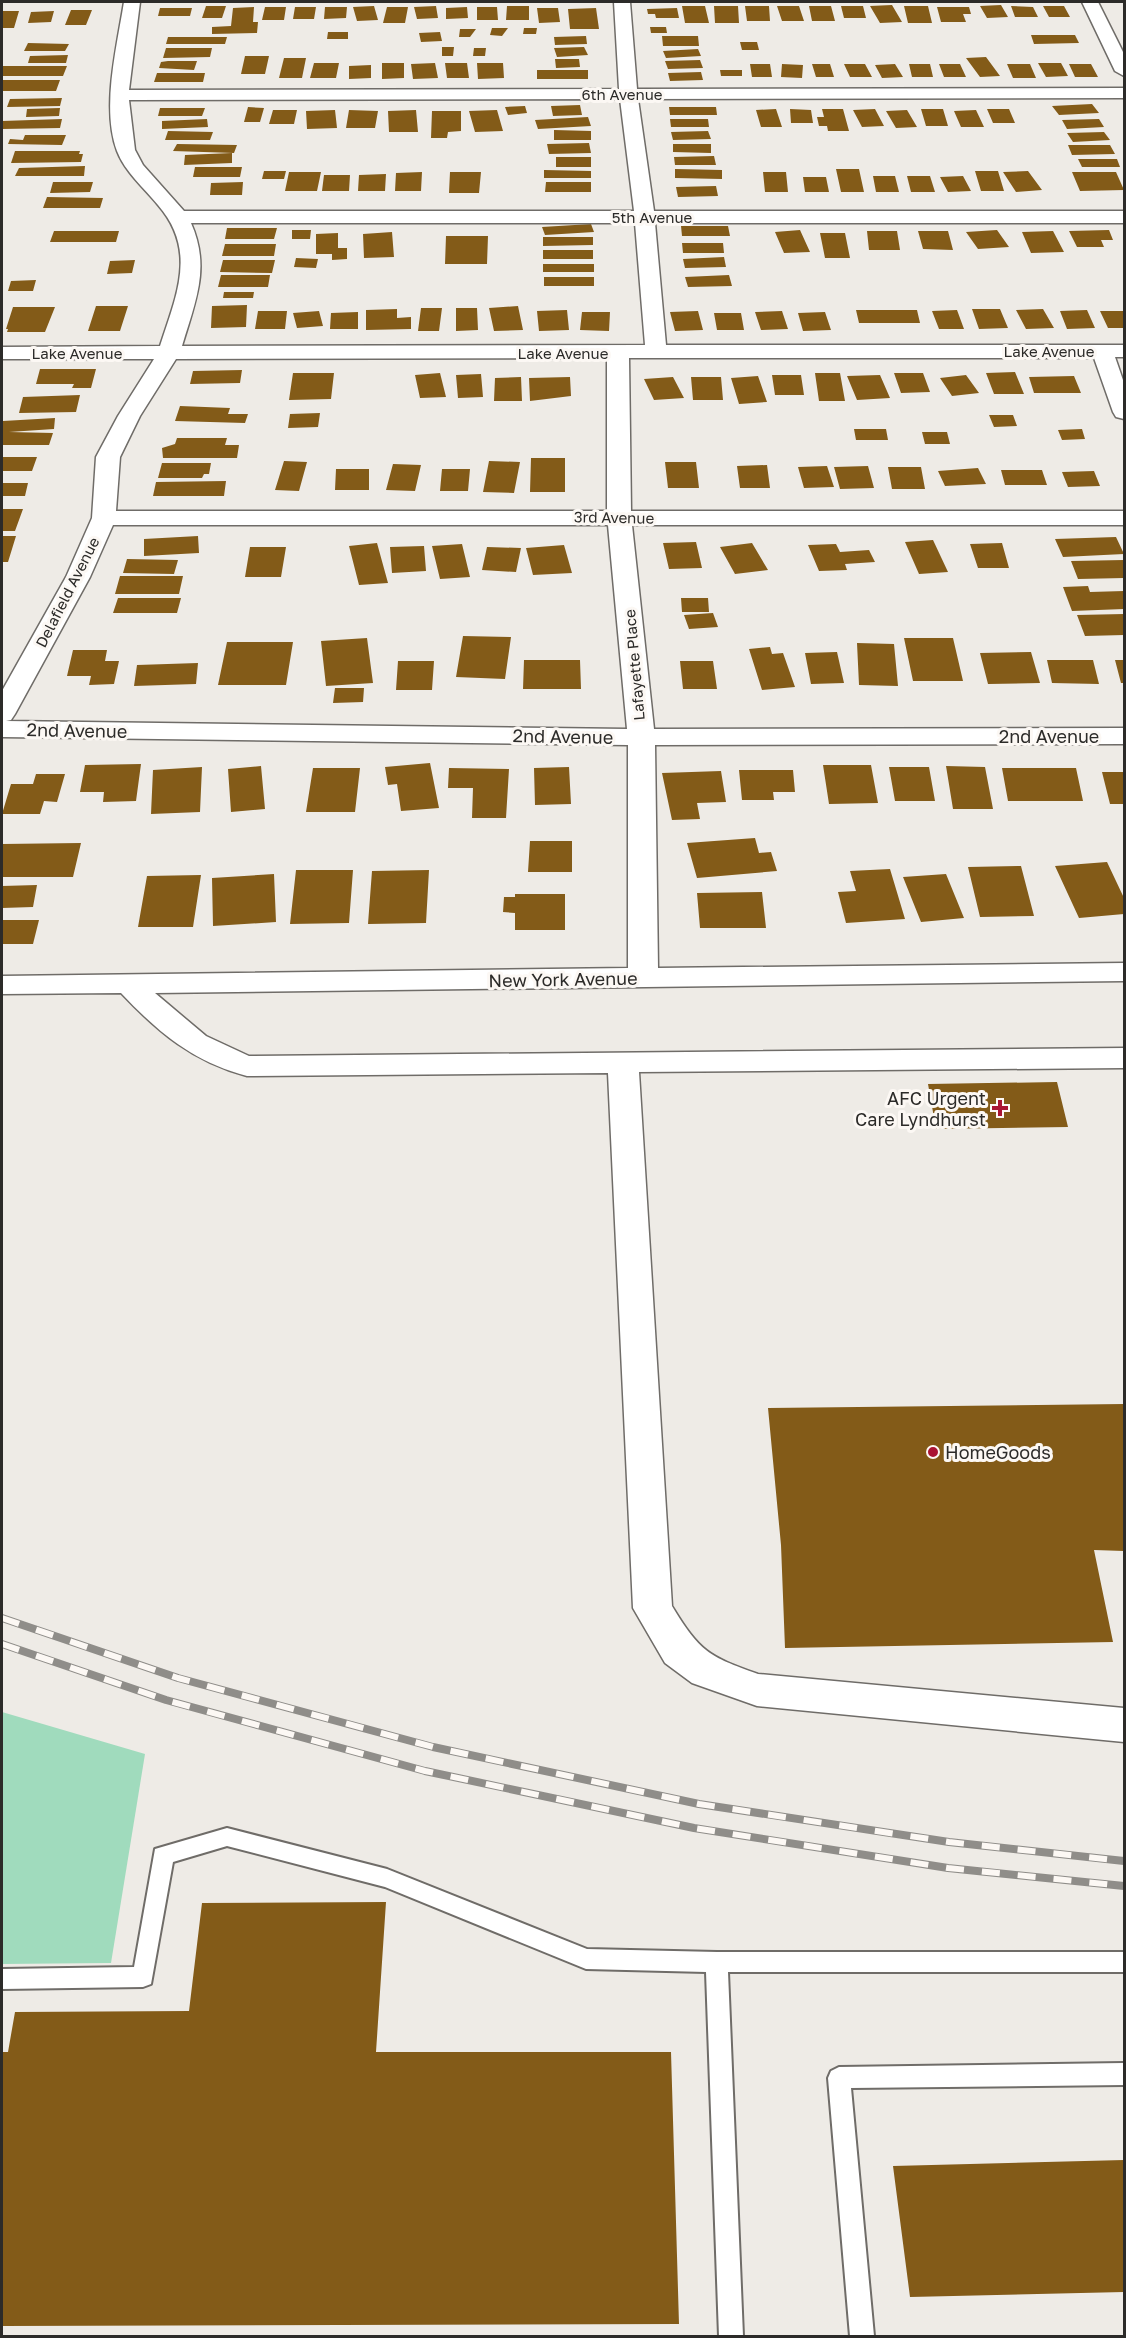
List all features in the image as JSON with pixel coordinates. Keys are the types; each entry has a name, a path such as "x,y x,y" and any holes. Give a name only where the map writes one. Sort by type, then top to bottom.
{"street":[{"name":"Delafield Avenue","path":"2,714 78,577 104,518 108,457 129,416 152,383 169,352 190,283 192,260 188,238 179,217 170,204 135,167 126,150 118,95 132,2"},
{"path":"622,2 628,94 644,217 656,352"},
{"path":"1090,2 1125,71"},
{"name":"6th Avenue","path":"118,95 1125,93"},
{"name":"5th Avenue","path":"179,217 1125,217"},
{"path":"1102,351 1125,412"},
{"name":"Lake Avenue","path":"2,353 1125,351"},
{"name":"Lafayette Place","path":"618,353 620,517 641,737 643,978"},
{"name":"3rd Avenue","path":"104,518 1125,518"},
{"name":"2nd Avenue","path":"2,729 641,737 1125,736"},
{"name":"New York Avenue","path":"2,986 1125,972"},
{"path":"129,984 177,1034 216,1056 247,1066 1125,1058"},
{"path":"623,1062 653,1608 679,1652 706,1672 758,1690 1125,1725"}],"lane":[{"path":"2,1980 143,1977 163,1856 227,1837 387,1878 586,1959 717,1962 1125,1962"},
{"path":"717,1962 731,2337"},
{"path":"862,2337 839,2078 1125,2074"}],"green space":[{"path":"2,1712 145,1754 111,1963 2,1964"}],"building":[{"path":"892,5 902,22 880,23 870,6"},
{"path":"1001,5 1008,17 987,18 980,6"},
{"path":"206,6 226,6 222,18 202,18"},
{"path":"374,6 378,20 357,21 353,7"},
{"path":"436,6 438,18 417,19 414,7"},
{"path":"507,6 529,6 529,20 506,20"},
{"path":"682,6 705,6 709,23 685,23"},
{"path":"714,6 738,6 739,23 715,23"},
{"path":"745,6 769,6 770,21 747,21"},
{"path":"777,6 799,6 804,21 782,21"},
{"path":"809,6 831,6 835,21 812,21"},
{"path":"841,6 863,6 866,18 844,18"},
{"path":"904,6 928,6 932,23 908,23"},
{"path":"1011,6 1033,7 1038,17 1015,17"},
{"path":"1043,6 1064,6 1070,17 1049,17"},
{"path":"254,7 253,22 258,22 257,33 212,34 212,27 231,26 233,8"},
{"path":"265,7 286,7 284,20 262,20"},
{"path":"295,7 316,7 314,19 293,19"},
{"path":"325,7 347,7 346,18 324,19"},
{"path":"387,7 408,7 405,23 383,23"},
{"path":"467,7 468,18 446,19 446,8"},
{"path":"477,7 497,7 498,20 477,20"},
{"path":"937,7 969,7 971,14 963,14 966,22 941,22"},
{"path":"160,8 192,8 190,16 158,16"},
{"path":"537,8 558,8 560,22 539,23"},
{"path":"596,8 599,29 570,29 568,9"},
{"path":"677,8 679,18 656,18 655,14 648,14 647,9"},
{"path":"71,10 92,10 86,25 65,25"},
{"path":"2,11 19,11 14,28 2,28"},
{"path":"54,11 51,22 28,23 31,12"},
{"path":"650,27 666,27 667,33 651,33"},
{"path":"492,28 508,28 502,36 490,35"},
{"path":"524,28 537,28 536,34 523,34"},
{"path":"460,29 476,29 470,37 459,37"},
{"path":"328,32 348,32 348,39 327,39"},
{"path":"440,32 442,41 421,42 419,33"},
{"path":"1031,35 1075,35 1079,43 1034,44"},
{"path":"586,36 587,44 555,45 554,37"},
{"path":"662,36 698,36 699,46 663,46"},
{"path":"168,37 227,37 225,44 166,44"},
{"path":"740,42 757,42 759,50 742,50"},
{"path":"28,43 69,44 65,51 24,51"},
{"path":"442,47 454,47 453,56 442,56"},
{"path":"584,47 588,55 557,57 554,48"},
{"path":"166,48 212,48 210,57 163,58"},
{"path":"474,48 486,48 485,56 473,56"},
{"path":"698,49 701,56 666,58 663,51"},
{"path":"68,55 66,63 28,63 30,56"},
{"path":"245,56 269,56 265,74 241,74"},
{"path":"986,57 1000,76 980,77 966,58"},
{"path":"284,58 306,58 302,78 279,78"},
{"path":"555,59 579,59 580,67 556,68"},
{"path":"700,60 703,68 668,69 665,61"},
{"path":"197,61 194,70 159,68 161,62"},
{"path":"314,63 339,63 336,78 310,78"},
{"path":"382,63 404,63 404,78 382,79"},
{"path":"435,63 438,78 413,79 411,64"},
{"path":"445,63 467,63 469,78 447,78"},
{"path":"477,63 503,63 504,78 478,79"},
{"path":"1038,63 1061,63 1068,76 1046,77"},
{"path":"750,64 770,64 772,77 752,77"},
{"path":"782,64 803,65 802,78 781,77"},
{"path":"812,64 830,64 834,77 816,77"},
{"path":"844,64 865,64 872,77 850,77"},
{"path":"895,64 903,77 882,78 875,65"},
{"path":"909,64 930,64 933,77 912,77"},
{"path":"939,64 960,64 966,77 944,77"},
{"path":"1007,64 1030,64 1036,78 1013,78"},
{"path":"1069,64 1091,64 1098,77 1075,77"},
{"path":"371,65 371,78 349,79 349,66"},
{"path":"2,66 67,66 63,76 2,76"},
{"path":"537,70 588,70 588,79 537,79"},
{"path":"720,70 742,70 742,76 721,76"},
{"path":"701,72 703,80 670,81 668,73"},
{"path":"157,73 205,73 203,82 154,82"},
{"path":"2,80 60,80 56,91 2,91"},
{"path":"62,98 60,106 7,107 10,99"},
{"path":"1092,104 1099,113 1059,115 1052,106"},
{"path":"580,105 582,115 553,116 551,106"},
{"path":"525,106 527,113 508,115 505,107"},
{"path":"248,107 264,108 260,122 244,122"},
{"path":"669,107 716,107 717,115 670,115"},
{"path":"60,108 59,116 26,117 27,109"},
{"path":"160,108 205,108 202,116 158,116"},
{"path":"776,109 782,127 761,127 756,110"},
{"path":"790,109 811,110 813,123 791,123"},
{"path":"822,109 843,109 849,131 828,131 827,126 819,126 817,117 824,117"},
{"path":"875,109 884,126 862,127 853,110"},
{"path":"921,109 943,109 948,126 926,126"},
{"path":"987,109 1009,109 1015,123 993,123"},
{"path":"273,110 297,110 294,124 269,124"},
{"path":"335,110 337,128 307,129 306,111"},
{"path":"349,110 378,111 375,128 346,128"},
{"path":"416,110 418,132 389,132 388,111"},
{"path":"497,110 503,131 475,132 469,111"},
{"path":"907,110 917,127 896,128 886,111"},
{"path":"976,110 984,127 961,127 954,111"},
{"path":"432,111 461,111 461,131 448,132 447,138 431,138"},
{"path":"588,117 591,126 538,129 535,120"},
{"path":"62,119 60,128 2,129 2,121"},
{"path":"207,119 208,127 162,129 162,121"},
{"path":"670,119 708,119 709,127 671,127"},
{"path":"1099,119 1104,127 1067,129 1062,120"},
{"path":"554,130 591,131 591,140 554,140"},
{"path":"168,131 213,132 210,140 165,140"},
{"path":"708,131 711,139 673,140 671,132"},
{"path":"1104,132 1110,140 1073,142 1067,133"},
{"path":"25,135 66,135 62,145 8,144 10,139 23,140"},
{"path":"589,143 591,153 549,154 547,144"},
{"path":"177,144 237,145 234,153 173,151"},
{"path":"673,144 711,144 711,153 673,152"},
{"path":"1068,145 1110,145 1115,154 1072,155"},
{"path":"15,151 80,151 79,154 83,154 81,162 11,163"},
{"path":"232,153 232,163 184,165 185,155"},
{"path":"714,156 716,165 675,165 674,157"},
{"path":"556,157 591,157 591,167 556,167"},
{"path":"1078,159 1117,159 1120,167 1082,167"},
{"path":"85,166 84,176 15,176 19,168"},
{"path":"195,167 242,167 240,177 193,177"},
{"path":"675,169 722,170 722,179 675,178"},
{"path":"836,169 859,169 864,192 841,192"},
{"path":"544,170 591,171 591,178 544,178"},
{"path":"264,171 286,171 284,179 262,179"},
{"path":"975,171 998,171 1004,191 981,191"},
{"path":"1028,171 1042,190 1016,192 1003,172"},
{"path":"289,172 321,172 317,191 285,191"},
{"path":"422,172 421,191 395,191 396,173"},
{"path":"450,172 481,172 479,193 449,193"},
{"path":"763,172 786,172 788,192 765,192"},
{"path":"1072,172 1116,172 1124,190 1080,191"},
{"path":"386,174 385,191 358,191 359,175"},
{"path":"324,175 350,175 349,191 322,191"},
{"path":"873,176 895,176 899,192 876,192"},
{"path":"907,176 930,176 935,192 911,192"},
{"path":"963,176 971,191 948,192 940,177"},
{"path":"803,177 826,177 829,192 805,192"},
{"path":"53,182 93,182 90,192 50,193"},
{"path":"243,182 242,195 210,195 211,183"},
{"path":"546,182 591,182 591,192 545,192"},
{"path":"716,186 718,196 678,197 676,187"},
{"path":"47,197 103,198 100,208 43,208"},
{"path":"591,224 594,232 545,235 542,227"},
{"path":"681,226 728,226 730,236 682,236"},
{"path":"227,228 277,228 274,239 225,239"},
{"path":"292,230 311,230 310,239 292,239"},
{"path":"800,230 810,252 784,253 775,232"},
{"path":"997,230 1009,247 978,249 966,232"},
{"path":"1109,230 1113,240 1101,240 1104,247 1077,247 1069,231"},
{"path":"54,231 119,231 116,242 50,242"},
{"path":"867,231 897,231 900,250 869,250"},
{"path":"918,231 948,231 953,250 923,249"},
{"path":"1053,231 1064,252 1031,253 1022,232"},
{"path":"392,232 394,257 364,258 363,234"},
{"path":"338,233 338,248 347,248 347,259 332,260 332,254 316,254 316,234"},
{"path":"820,233 845,233 850,258 825,258"},
{"path":"446,236 488,236 487,264 445,264"},
{"path":"543,237 593,237 593,245 543,246"},
{"path":"682,243 723,243 724,253 683,253"},
{"path":"225,244 276,244 274,256 222,256"},
{"path":"543,250 593,250 593,259 543,259"},
{"path":"724,257 726,267 685,268 683,259"},
{"path":"296,258 318,259 316,268 294,267"},
{"path":"135,260 132,273 107,274 110,261"},
{"path":"223,260 275,260 272,273 220,272"},
{"path":"543,264 594,264 594,272 543,272"},
{"path":"221,275 270,275 268,287 218,287"},
{"path":"729,275 732,286 688,287 685,277"},
{"path":"544,277 594,277 594,286 544,286"},
{"path":"36,280 33,291 8,291 11,281"},
{"path":"224,292 254,292 253,298 223,298"},
{"path":"247,305 246,327 211,328 212,306"},
{"path":"96,306 128,306 120,331 88,331"},
{"path":"518,306 523,330 494,331 489,308"},
{"path":"13,307 55,307 45,332 7,332"},
{"path":"421,308 442,308 439,331 418,331"},
{"path":"456,308 477,308 478,330 456,331"},
{"path":"397,309 397,318 411,317 411,329 366,330 366,310"},
{"path":"972,309 1000,309 1008,328 979,329"},
{"path":"1043,309 1054,328 1026,329 1016,310"},
{"path":"567,310 569,330 539,331 537,311"},
{"path":"856,310 917,310 920,323 859,323"},
{"path":"957,310 964,329 939,329 932,311"},
{"path":"1087,310 1095,328 1067,329 1060,311"},
{"path":"258,311 287,311 285,329 255,329"},
{"path":"319,311 323,326 297,328 293,313"},
{"path":"698,311 703,330 675,331 670,312"},
{"path":"782,311 788,329 761,330 755,312"},
{"path":"1100,311 1124,311 1124,328 1108,328"},
{"path":"358,312 358,329 330,329 331,313"},
{"path":"582,312 610,312 609,331 580,330"},
{"path":"825,312 831,330 803,331 798,313"},
{"path":"714,313 741,313 744,330 717,330"},
{"path":"40,369 96,369 91,388 72,388 74,384 36,384"},
{"path":"242,370 240,383 190,384 193,371"},
{"path":"1015,372 1024,394 994,394 986,373"},
{"path":"293,373 334,373 331,399 289,400"},
{"path":"440,373 446,397 420,398 415,375"},
{"path":"815,373 840,373 845,401 819,401"},
{"path":"894,373 923,373 930,392 901,393"},
{"path":"481,374 483,397 458,398 456,375"},
{"path":"772,375 801,375 804,395 775,395"},
{"path":"880,375 890,398 857,400 847,376"},
{"path":"966,375 979,393 952,396 940,378"},
{"path":"758,376 767,402 739,404 731,378"},
{"path":"1074,376 1081,393 1034,393 1029,377"},
{"path":"521,377 522,401 494,401 495,378"},
{"path":"570,377 571,396 530,401 529,378"},
{"path":"673,377 684,398 654,400 644,379"},
{"path":"691,377 721,377 723,400 693,400"},
{"path":"80,395 76,412 19,413 23,397"},
{"path":"180,406 230,408 228,414 248,414 245,423 175,421"},
{"path":"320,413 318,427 288,428 290,414"},
{"path":"989,415 1013,415 1017,426 994,427"},
{"path":"55,418 54,429 9,432 53,433 49,445 2,445 3,421"},
{"path":"854,429 886,429 888,440 856,440"},
{"path":"1082,429 1085,439 1062,440 1058,430"},
{"path":"922,432 947,432 950,444 925,444"},
{"path":"177,438 227,438 225,445 239,445 237,458 163,458 162,448 175,444"},
{"path":"2,457 37,457 32,471 2,471"},
{"path":"531,458 565,458 565,492 530,492"},
{"path":"284,461 307,462 299,491 275,490"},
{"path":"489,461 520,462 514,493 483,492"},
{"path":"665,462 696,462 699,488 668,488"},
{"path":"162,463 211,463 209,474 204,474 202,478 158,478"},
{"path":"393,464 421,465 415,491 386,490"},
{"path":"767,465 770,488 740,488 737,466"},
{"path":"827,466 834,487 804,488 798,467"},
{"path":"868,466 874,488 840,489 834,467"},
{"path":"888,467 921,467 925,489 892,489"},
{"path":"978,468 986,484 945,486 938,471"},
{"path":"336,469 369,469 369,490 335,490"},
{"path":"442,469 470,469 468,491 440,491"},
{"path":"1001,470 1042,470 1047,485 1005,485"},
{"path":"1094,471 1100,486 1068,487 1062,472"},
{"path":"226,481 224,496 153,496 156,482"},
{"path":"2,483 28,483 25,496 2,496"},
{"path":"2,509 23,509 15,531 2,531"},
{"path":"2,536 16,536 8,562 2,562"},
{"path":"198,536 199,553 144,556 144,539"},
{"path":"1116,537 1124,554 1063,557 1055,539"},
{"path":"933,540 948,572 919,574 905,542"},
{"path":"696,542 702,568 669,569 663,543"},
{"path":"377,543 388,583 359,585 349,546"},
{"path":"752,543 768,570 735,574 720,547"},
{"path":"1002,543 1009,568 978,568 970,544"},
{"path":"462,544 470,577 440,579 432,546"},
{"path":"836,544 840,552 869,550 875,562 845,564 847,570 819,571 808,545"},
{"path":"564,545 572,573 533,575 526,548"},
{"path":"424,546 426,571 392,573 390,547"},
{"path":"250,547 286,547 281,577 245,577"},
{"path":"487,547 521,548 516,572 482,570"},
{"path":"127,559 178,560 174,574 123,573"},
{"path":"1124,560 1124,578 1078,579 1071,561"},
{"path":"120,576 183,576 179,594 115,594"},
{"path":"1088,586 1090,592 1124,591 1124,609 1072,611 1063,587"},
{"path":"118,598 181,598 177,613 113,613"},
{"path":"681,598 708,598 709,612 682,612"},
{"path":"713,613 718,627 689,629 684,615"},
{"path":"1124,614 1124,635 1085,636 1077,615"},
{"path":"463,636 511,637 505,679 456,677"},
{"path":"367,638 373,683 326,686 321,641"},
{"path":"904,638 953,638 963,681 913,681"},
{"path":"227,642 293,642 286,685 218,685"},
{"path":"857,643 894,644 898,686 859,685"},
{"path":"770,647 772,654 783,653 795,687 762,690 749,649"},
{"path":"73,650 107,650 105,661 119,661 114,684 89,685 91,676 67,676"},
{"path":"837,652 844,683 811,684 805,653"},
{"path":"1031,652 1040,683 988,684 980,653"},
{"path":"524,660 580,660 581,689 523,689"},
{"path":"1047,660 1093,660 1099,684 1052,683"},
{"path":"1115,660 1124,660 1124,683 1121,683"},
{"path":"398,661 434,661 432,690 396,690"},
{"path":"680,661 713,661 717,689 683,689"},
{"path":"198,663 196,684 134,686 137,665"},
{"path":"335,688 364,688 363,702 333,703"},
{"path":"430,763 439,808 401,811 397,784 388,785 385,767"},
{"path":"141,764 136,801 103,802 104,792 80,792 85,765"},
{"path":"823,765 871,765 878,803 829,804"},
{"path":"261,766 265,809 231,812 228,769"},
{"path":"946,766 985,767 993,809 953,809"},
{"path":"202,767 200,812 151,814 153,770"},
{"path":"569,767 571,804 535,805 534,768"},
{"path":"889,767 929,767 935,801 895,801"},
{"path":"313,768 360,768 355,812 306,812"},
{"path":"449,768 509,769 506,818 472,818 473,788 448,788"},
{"path":"1002,768 1076,768 1083,801 1008,801"},
{"path":"739,770 793,770 795,792 773,792 774,800 742,800"},
{"path":"721,771 726,802 697,803 700,819 672,820 662,773"},
{"path":"1102,772 1124,772 1124,804 1110,804"},
{"path":"36,774 65,774 57,802 44,801 40,814 2,814 11,784 33,784"},
{"path":"755,838 759,853 771,852 777,871 697,878 687,843"},
{"path":"530,841 572,841 572,872 528,872"},
{"path":"81,843 73,877 2,877 2,844"},
{"path":"1107,862 1124,898 1124,914 1079,918 1055,866"},
{"path":"1021,866 1034,916 980,917 968,867"},
{"path":"890,869 905,919 846,923 838,892 856,891 850,871"},
{"path":"296,870 353,870 349,923 290,924"},
{"path":"429,870 426,923 368,924 372,871"},
{"path":"274,874 276,922 213,926 212,878"},
{"path":"946,874 964,918 921,922 903,877"},
{"path":"201,875 193,927 138,927 147,876"},
{"path":"37,885 33,907 2,908 2,886"},
{"path":"762,892 766,928 700,928 697,893"},
{"path":"515,894 565,894 565,930 515,930 515,913 503,912 504,897 515,897"},
{"path":"2,920 39,920 33,944 2,944"},
{"path":"1057,1082 1068,1127 936,1129 928,1084"},
{"path":"1124,1404 1124,1551 1094,1550 1113,1642 785,1648 781,1545 768,1408"},
{"path":"386,1902 376,2052 671,2052 679,2324 2,2326 2,2052 8,2052 15,2012 189,2011 202,1903"},
{"path":"1124,2160 1124,2292 910,2297 893,2166"}],"railway":[{"path":"2,1618 178,1678 433,1747 699,1804 949,1842 1124,1861"},
{"path":"2,1644 166,1700 425,1771 694,1828 948,1868 1124,1886"}],"place":[{"name":"AFC Urgent Care Lyndhurst","path":"1000,1108"},
{"name":"HomeGoods","path":"933,1452"}]}
